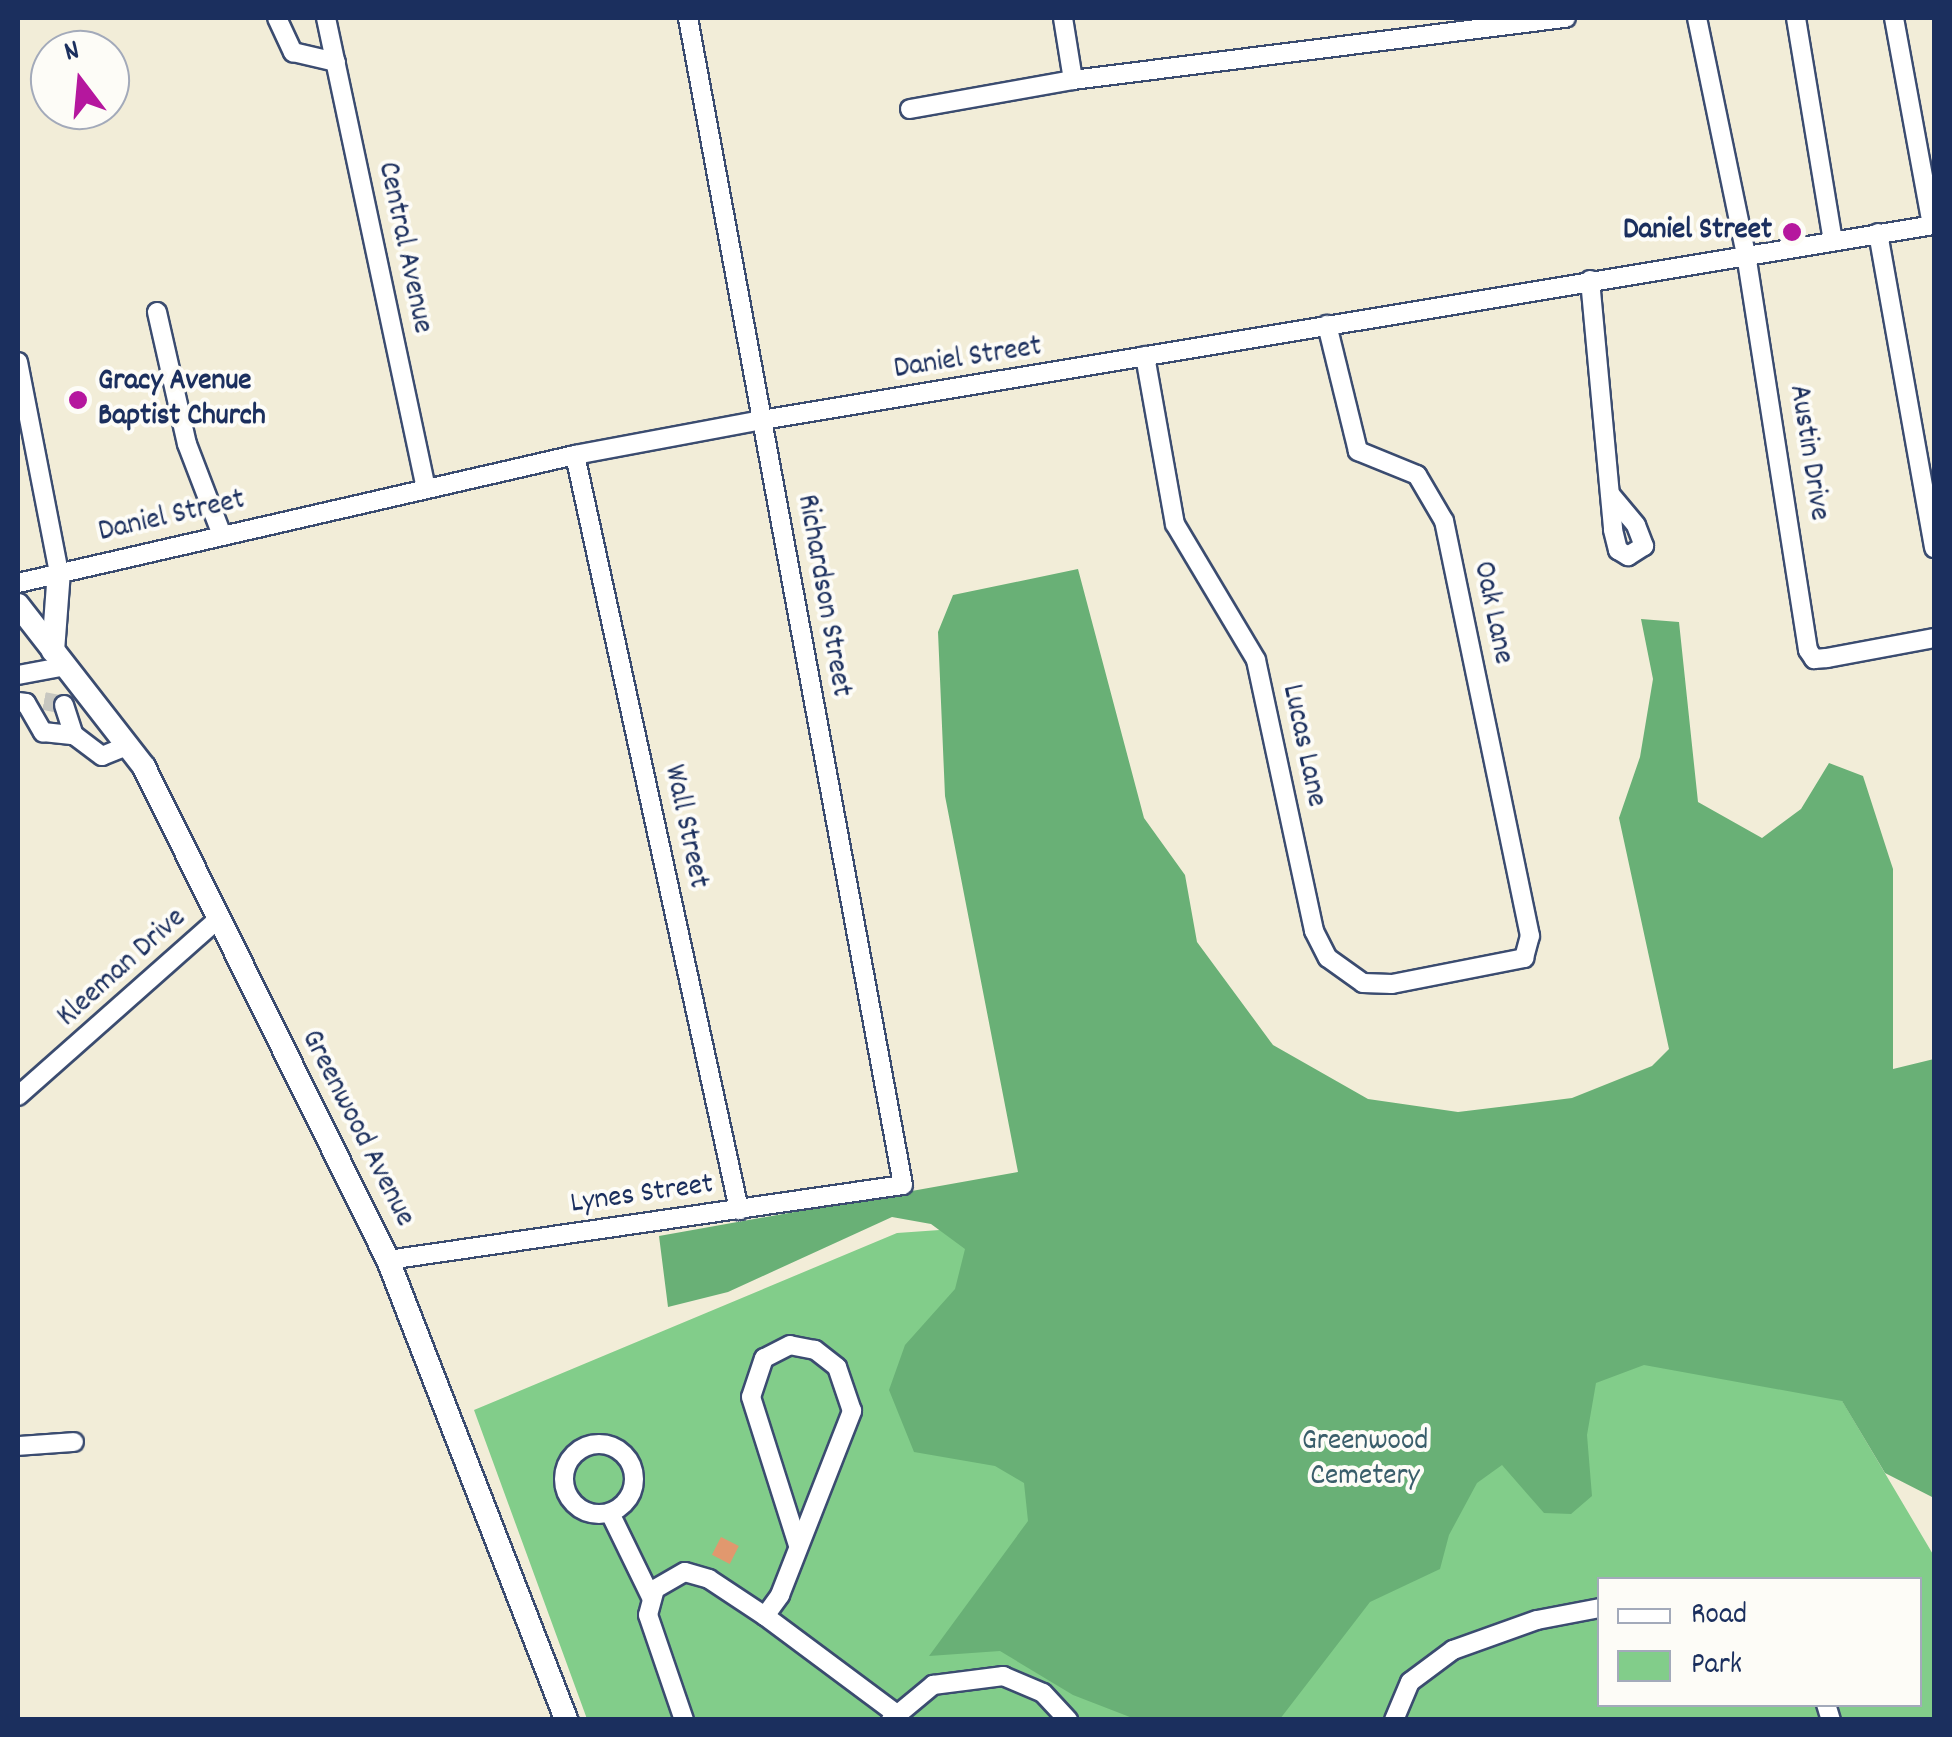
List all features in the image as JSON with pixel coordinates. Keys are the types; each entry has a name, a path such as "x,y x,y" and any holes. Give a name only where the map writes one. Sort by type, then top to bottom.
{"main road":[{"path":"59,572 60,658"},
{"name":"Greenwood Avenue","path":"18,605 144,767 388,1260 566,1720"}],"street":[{"path":"278,18 293,52 336,62"},
{"name":"Central Avenue","path":"326,18 426,490"},
{"name":"Richardson Street","path":"688,18 903,1185"},
{"path":"1063,18 1073,80"},
{"path":"910,109 1073,80 1566,18"},
{"name":"Austin Drive","path":"1697,18 1746,254 1814,658 1934,638"},
{"path":"1796,18 1833,241"},
{"path":"1894,18 1933,225"},
{"name":"Daniel Street","path":"18,583 575,456 762,420 1933,225"},
{"path":"1878,233 1934,548"},
{"path":"1590,280 1610,494"},
{"path":"157,312 187,444 222,535"},
{"name":"Oak Lane","path":"1327,324 1358,452 1417,475 1444,521 1530,936 1524,958"},
{"name":"Lucas Lane","path":"1145,356 1175,524 1256,660 1314,931 1328,958 1363,983 1392,984 1524,958"},
{"path":"18,362 59,572"},
{"name":"Wall Street","path":"575,456 739,1210"},
{"path":"18,675 60,658"},
{"path":"29,702 43,732 74,735 102,756 127,746"},
{"path":"64,705 74,735"},
{"name":"Kleeman Drive","path":"18,1096 218,920"},
{"name":"Lynes Street","path":"388,1260 903,1185"},
{"path":"766,1616 798,1545 852,1411 837,1367 816,1350 790,1345 764,1358 751,1397 798,1545"},
{"path":"18,1446 74,1442"},
{"path":"590,1444 620,1449 632,1464 632,1493 610,1512 590,1513 567,1493 568,1463 590,1444"},
{"path":"610,1512 651,1597 650,1624 684,1720"},
{"path":"651,1597 668,1577 694,1573 766,1616 893,1716 934,1685 1003,1676 1043,1694 1068,1720"},
{"path":"1394,1720 1410,1682 1453,1650 1536,1620 1597,1609"}],"green space":[{"path":"1078,569 1144,818 1185,875 1197,942 1273,1045 1368,1099 1458,1112 1572,1098 1652,1066 1669,1049 1619,818 1640,757 1653,679 1641,619 1679,622 1698,802 1762,838 1801,809 1829,763 1863,776 1893,869 1893,1069 1934,1059 1934,1498 1885,1473 1842,1401 1644,1365 1596,1383 1587,1435 1592,1496 1571,1514 1544,1513 1502,1465 1477,1483 1449,1535 1440,1569 1370,1602 1280,1719 1135,1719 1073,1695 1000,1651 929,1656 1028,1521 1024,1483 995,1466 914,1452 889,1390 905,1345 955,1289 965,1249 931,1224 892,1217 728,1292 668,1307 659,1236 1018,1172 945,796 938,632 953,595"},
{"name":"Greenwood Cemetery","path":"1709,1176 1934,1556 1934,1719 587,1719 474,1410 897,1233"}],"building":[{"path":"721,1537 739,1546 730,1564 712,1555"}],"tunnel":[{"path":"44,701 64,705"}],"place":[{"name":"Daniel Street","path":"1792,232"},
{"name":"Gracy Avenue Baptist Church","path":"78,400"}]}
